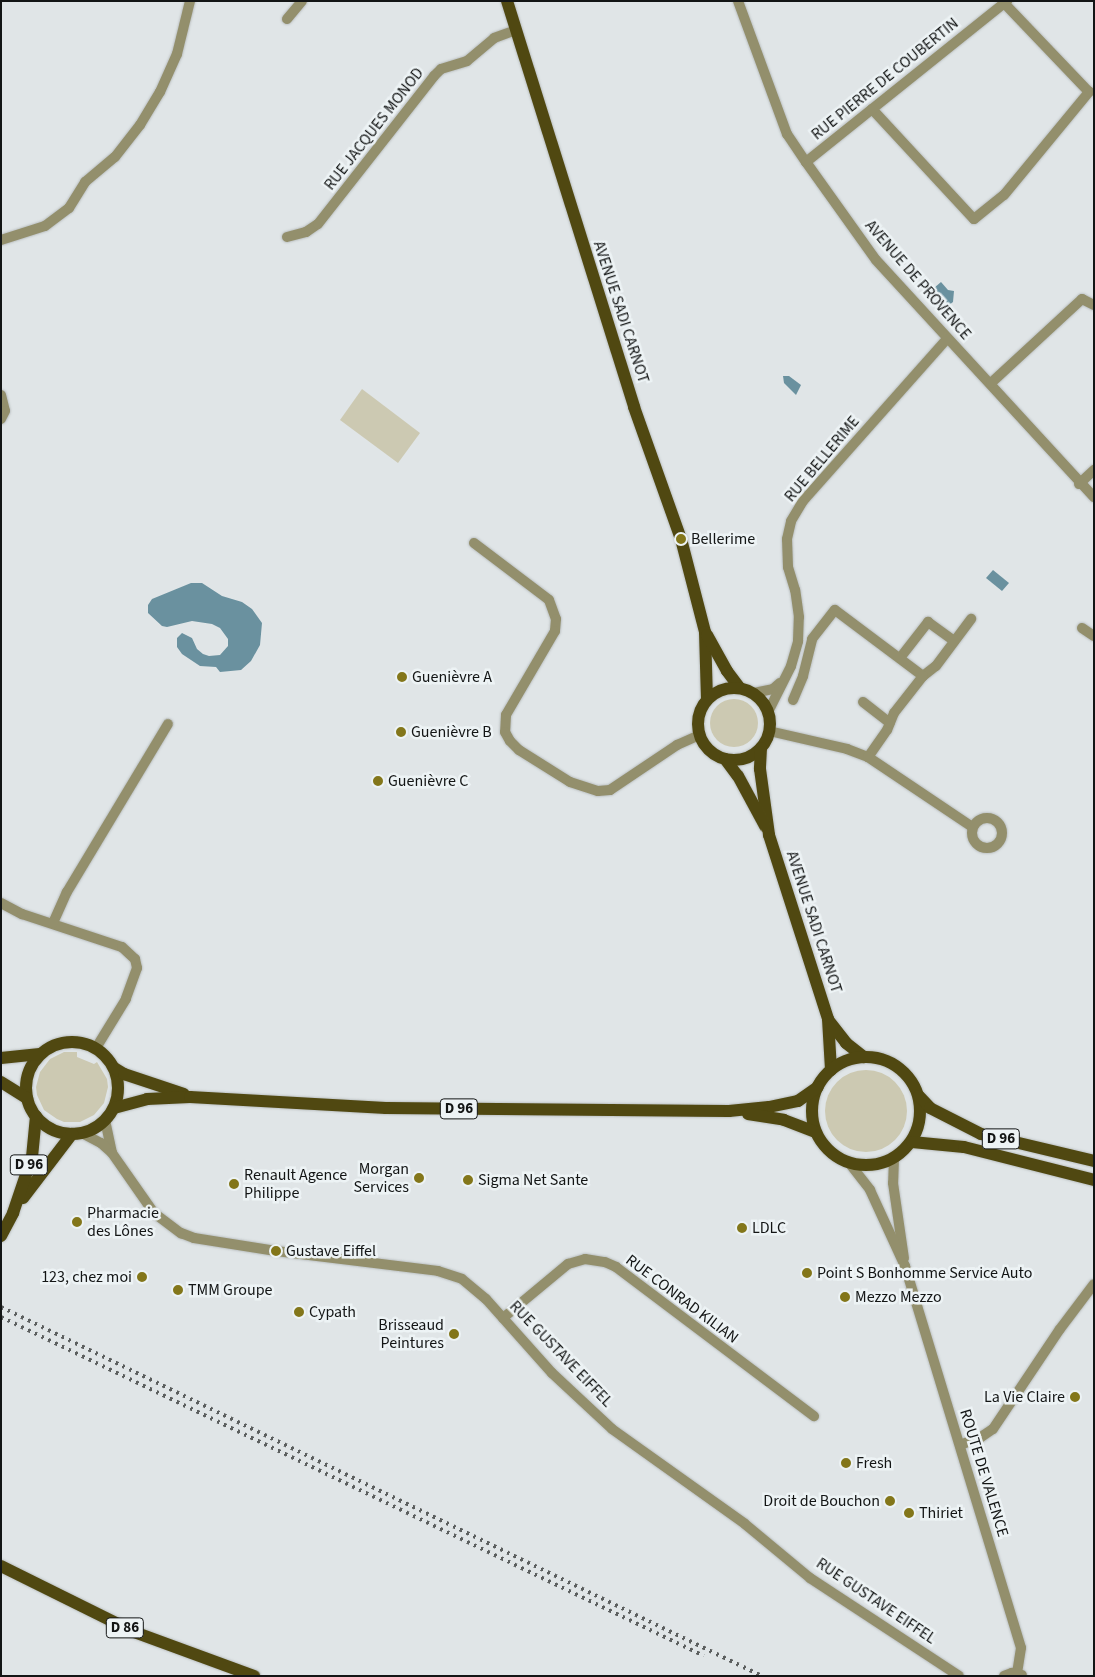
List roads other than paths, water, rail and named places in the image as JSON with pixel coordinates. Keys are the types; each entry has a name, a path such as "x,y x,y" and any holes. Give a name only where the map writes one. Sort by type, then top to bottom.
{"main road":[{"name":"AVENUE SADI CARNOT","path":"507,1 634,407 673,515 705,632 707,699"},
{"name":"AVENUE SADI CARNOT","path":"705,632 730,675 740,688"},
{"path":"740,688 754,694 762,701 768,712 769,731 761,748 744,758 725,759 709,750 699,735 698,716 707,699 722,689 740,688"},
{"name":"AVENUE SADI CARNOT","path":"761,748 760,769 769,835"},
{"name":"AVENUE SADI CARNOT","path":"725,759 738,776 769,835 828,1019 830,1070"},
{"name":"AVENUE SADI CARNOT","path":"828,1019 846,1043 864,1057"},
{"path":"1,1058 40,1054 61,1043 79,1042 96,1048 106,1056 114,1068 118,1088 114,1108 105,1120 97,1126 77,1133 52,1129 36,1116 27,1098 27,1079 34,1062 40,1054"},
{"path":"864,1057 878,1058 892,1063 904,1072 913,1083 919,1096 921,1112 912,1142 894,1158 880,1164 866,1166 850,1164 829,1152 816,1132 812,1109 818,1086 830,1070 840,1063 864,1057"},
{"name":"D 96","path":"114,1068 124,1074 190,1096"},
{"path":"1,1082 27,1098"},
{"name":"D 96","path":"114,1108 147,1099 190,1096 386,1108 728,1111 769,1107 798,1101 818,1086"},
{"name":"D 96","path":"919,1096 930,1108 981,1134 1094,1161"},
{"name":"D 96","path":"728,1111 784,1120 816,1132"},
{"name":"D 96","path":"1,1236 13,1212 32,1157 36,1116"},
{"name":"D 96","path":"13,1212 77,1133"},
{"name":"D 96","path":"912,1142 964,1146 1094,1180"},
{"name":"D 86","path":"1,1566 134,1632 254,1676"}],"street":[{"path":"1,240 45,226 69,208 86,182 114,157 140,125 160,92 177,54 190,1"},
{"path":"287,19 302,1"},
{"name":"AVENUE DE PROVENCE","path":"738,1 787,134 876,260 947,339 991,383 1080,484 1094,497"},
{"path":"872,109 974,219 1004,195 1089,92 1006,2"},
{"name":"RUE PIERRE DE COUBERTIN","path":"806,162 1006,2"},
{"name":"RUE JACQUES MONOD","path":"287,237 306,232 318,224 441,69 466,60 494,38 516,30"},
{"path":"991,383 1082,300 1094,305"},
{"name":"RUE BELLERIME","path":"768,712 791,666 798,641 799,617 795,590 788,567 787,539 791,521 803,501 947,339"},
{"path":"1,395 5,411 1,419"},
{"path":"1080,484 1094,470"},
{"path":"474,543 549,600 556,619 555,631 506,716 505,732 510,741 519,750 570,782 598,791 610,790 677,744 699,735"},
{"path":"794,700 803,676 812,640 835,610 923,676"},
{"path":"868,757 887,730 894,713 923,676 936,666 971,619"},
{"path":"900,658 928,622 954,641"},
{"path":"1082,628 1094,636"},
{"path":"754,694 773,689 783,681"},
{"path":"862,702 890,723"},
{"path":"53,923 67,892 168,724"},
{"path":"769,731 868,757 972,827"},
{"path":"1,903 22,914 122,947 134,959 137,968 126,1000 96,1048"},
{"name":"RUE GUSTAVE EIFFEL","path":"105,1120 112,1153"},
{"name":"RUE GUSTAVE EIFFEL","path":"77,1133 101,1143 112,1153 154,1213 181,1233 219,1243 450,1273 472,1286 584,1405 631,1444 746,1524 810,1578 959,1676"},
{"path":"894,1158 893,1183 905,1266"},
{"path":"850,1164 870,1190 905,1266"},
{"name":"RUE CONRAD KILIAN","path":"503,1318 568,1264 586,1259 605,1262 616,1267 814,1416"},
{"name":"ROUTE DE VALENCE","path":"905,1266 1021,1648 1020,1674"},
{"path":"960,1445 981,1437 993,1428 1074,1308 1094,1284"},
{"path":"1004,1676 1020,1674"}],"water":[{"path":"941,282 948,290 954,291 953,302 949,305 946,302 940,301 940,296 934,288"},
{"path":"783,376 789,376 801,385 796,395 784,383"},
{"path":"993,570 1009,583 1002,591 986,578"},
{"path":"191,583 202,583 222,596 242,602 252,609 262,623 260,645 251,661 241,670 220,672 216,667 200,666 182,654 177,647 177,638 182,633 192,638 197,649 203,654 209,656 220,655 228,646 228,639 220,628 212,624 192,621 167,627 162,626 148,613 148,605 152,599"}],"railway":[{"path":"1,1307 762,1676"},
{"path":"1,1317 704,1656"}],"place":[{"name":"Bellerime","path":"681,539"},
{"name":"Guenièvre A","path":"402,677"},
{"name":"Guenièvre B","path":"401,732"},
{"name":"Guenièvre C","path":"378,781"},
{"name":"Morgan Services","path":"419,1178"},
{"name":"Sigma Net Sante","path":"468,1180"},
{"name":"Renault Agence Philippe","path":"234,1184"},
{"name":"Pharmacie des Lônes","path":"77,1222"},
{"name":"LDLC","path":"742,1228"},
{"name":"Gustave Eiffel","path":"276,1251"},
{"name":"Point S Bonhomme Service Auto","path":"807,1273"},
{"name":"123, chez moi","path":"142,1277"},
{"name":"TMM Groupe","path":"178,1290"},
{"name":"Mezzo Mezzo","path":"845,1297"},
{"name":"Cypath","path":"299,1312"},
{"name":"Brisseaud Peintures","path":"454,1334"},
{"name":"La Vie Claire","path":"1075,1397"},
{"name":"Fresh","path":"846,1463"},
{"name":"Droit de Bouchon","path":"890,1501"},
{"name":"Thiriet","path":"909,1513"}]}
